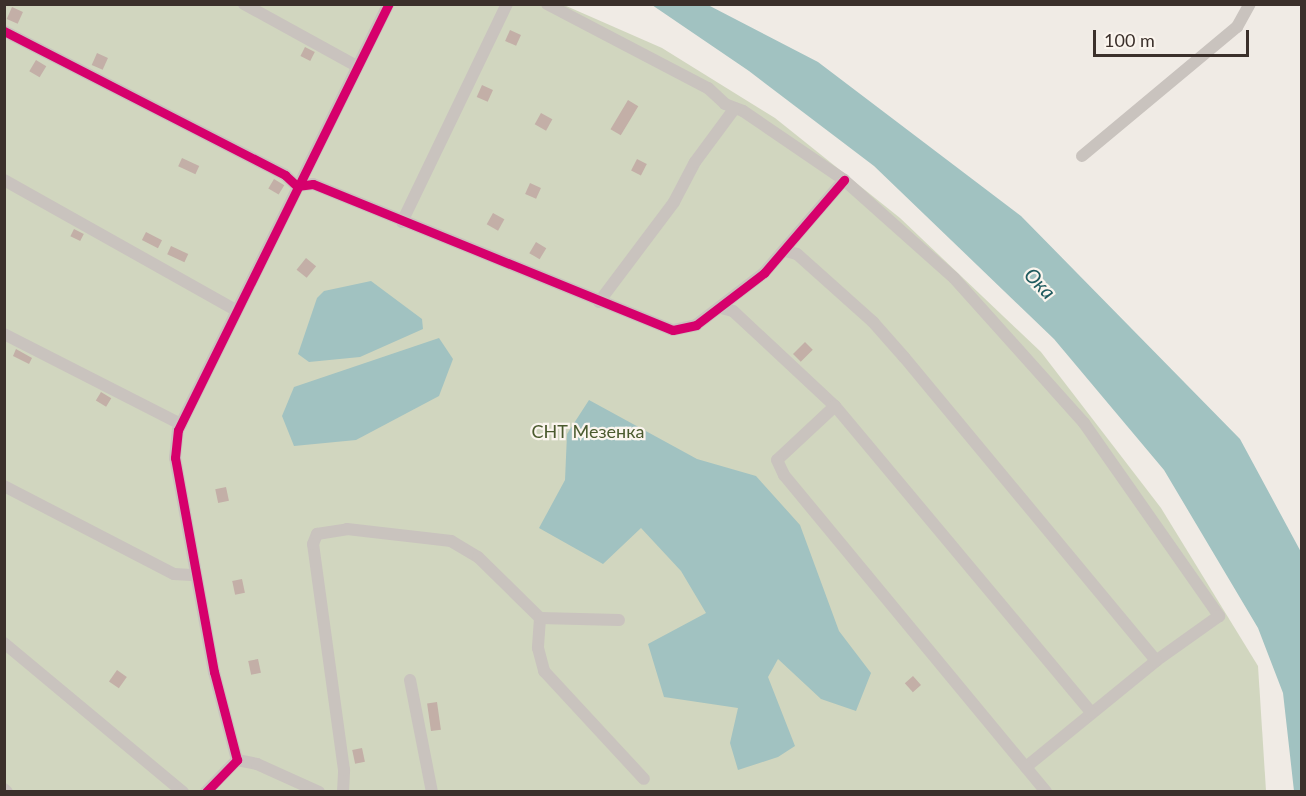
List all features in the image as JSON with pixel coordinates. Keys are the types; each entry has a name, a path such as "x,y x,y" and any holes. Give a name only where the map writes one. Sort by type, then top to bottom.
{"street":[{"path":"244,4 357,66"},
{"path":"237,760 214,672 175,458 181,424 389,4"},
{"path":"402,222 507,4"},
{"path":"547,4 708,88 844,180 954,278 1084,423 1219,616 1156,661 1026,767"},
{"path":"1082,156 1238,27 1250,4"},
{"path":"4,31 285,175 297,186 313,184 599,302 673,330 696,325 721,308 785,251 844,180"},
{"path":"599,302 674,202 695,162 739,110"},
{"path":"4,180 236,310"},
{"path":"785,251 797,254 873,322 1156,661"},
{"path":"721,308 733,311 835,406 1092,713"},
{"path":"4,334 181,424"},
{"path":"835,406 777,460 784,475 1046,792"},
{"path":"4,486 174,574 196,575"},
{"path":"343,792 344,770 313,544 317,534 347,529 451,541 478,557 540,618 619,620"},
{"path":"540,618 538,648 544,671 644,779"},
{"path":"4,644 183,792"},
{"path":"410,680 432,792"},
{"path":"211,790 237,760"},
{"path":"237,760 257,764 319,792"}],"green space":[{"name":"СНТ Мезенка","path":"5,4 564,5 662,48 775,118 900,218 1041,352 1161,508 1258,666 1266,791 5,792"}],"water":[{"name":"Ока","path":"652,5 708,5 818,62 1021,216 1240,439 1301,552 1301,791 1294,791 1283,693 1258,628 1164,470 1054,339 874,166 749,71"},
{"path":"371,281 422,319 423,329 360,357 309,362 298,354 317,298 324,291"},
{"path":"439,338 453,359 439,396 356,440 294,446 282,416 294,387"},
{"path":"589,400 697,459 756,476 800,525 839,631 871,673 856,711 821,699 778,659 768,677 795,746 778,757 738,770 730,743 738,708 664,697 648,644 706,613 681,571 641,528 603,564 539,528 565,480 567,434"}],"building":[{"path":"12,7 23,12 18,24 7,19"},
{"path":"510,30 521,35 516,46 505,41"},
{"path":"305,47 315,52 310,61 300,56"},
{"path":"97,53 108,58 103,70 92,65"},
{"path":"36,60 46,66 40,77 29,71"},
{"path":"482,85 493,90 488,102 477,97"},
{"path":"628,100 638,106 621,135 610,129"},
{"path":"541,113 552,119 546,131 535,124"},
{"path":"182,158 199,166 195,174 178,166"},
{"path":"637,159 647,164 641,176 631,171"},
{"path":"274,179 284,185 279,195 268,188"},
{"path":"530,183 541,188 536,199 525,194"},
{"path":"493,213 504,219 498,231 487,224"},
{"path":"74,229 84,234 80,241 70,236"},
{"path":"146,232 162,240 158,248 142,240"},
{"path":"536,242 546,248 540,259 529,253"},
{"path":"171,246 188,254 184,262 167,254"},
{"path":"306,258 316,266 307,278 297,270"},
{"path":"805,342 813,350 801,362 793,354"},
{"path":"16,349 32,358 29,364 13,356"},
{"path":"101,392 111,398 106,407 96,401"},
{"path":"226,487 229,501 218,503 215,489"},
{"path":"242,579 245,593 235,595 232,581"},
{"path":"258,659 261,673 251,675 248,661"},
{"path":"117,670 127,677 119,688 109,681"},
{"path":"913,676 921,685 913,692 905,683"},
{"path":"437,702 441,730 431,731 427,703"},
{"path":"362,748 365,762 355,764 352,750"}],"cycle path":[{"path":"206,792 237,760 214,672 175,458 178,430 389,4"},
{"path":"4,31 285,175 297,186 313,184 673,330 696,325 764,273 844,180"}]}
